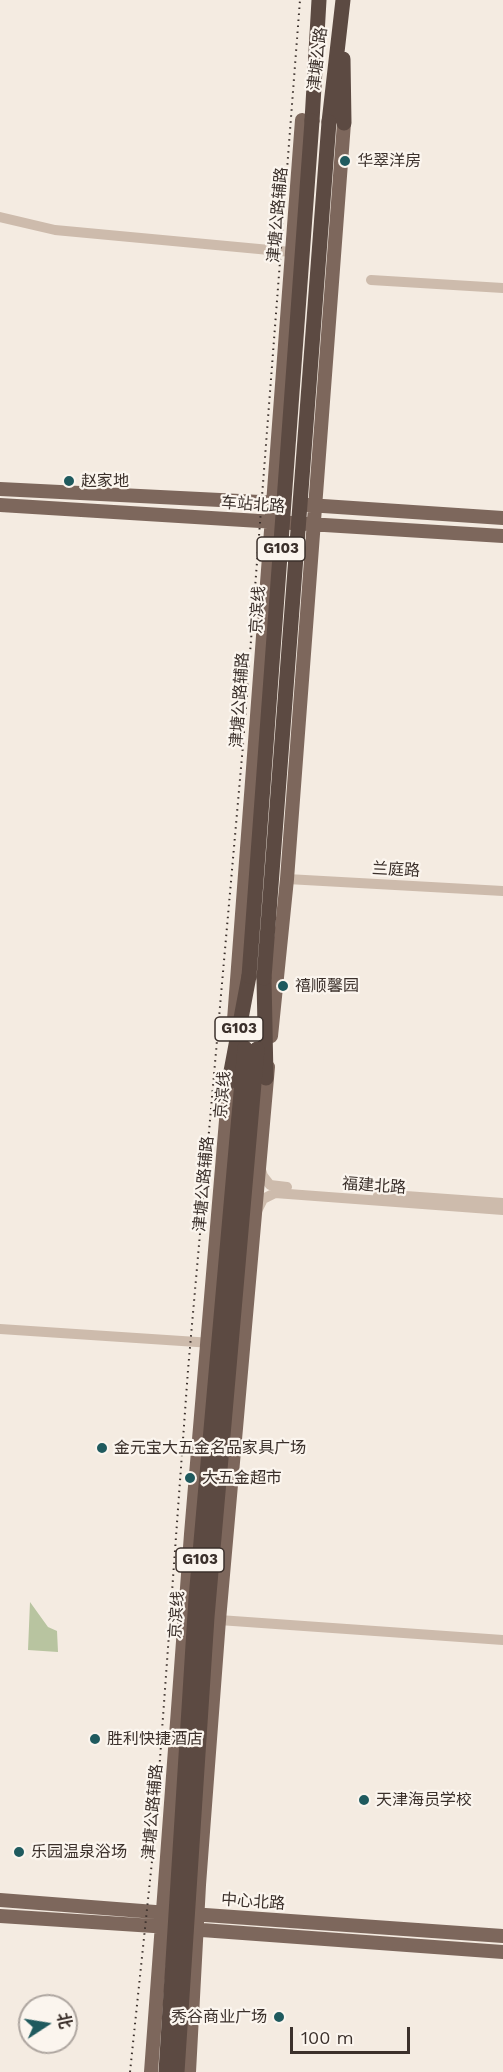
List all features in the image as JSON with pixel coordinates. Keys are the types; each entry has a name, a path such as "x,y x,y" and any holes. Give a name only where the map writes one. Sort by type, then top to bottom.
{"highway":[{"name":"津塘公路","path":"307,120 319,0"},
{"name":"津塘公路","path":"336,123 343,0"},
{"name":"京滨线","path":"177,2072 207,1617 256,977 307,120"},
{"name":"京滨线","path":"256,977 336,123"},
{"path":"256,977 266,1078"},
{"name":"G103","path":"229,1082 256,977"},
{"name":"京滨线","path":"166,2072 196,1598 251,1049"}],"main road":[{"name":"津塘公路辅路","path":"151,2072 161,1920 229,1082 291,252 307,120"},
{"path":"189,2072 196,1929 219,1620 266,1078 287,879 314,525 336,123"},
{"name":"车站北路","path":"0,489 503,518"},
{"name":"车站北路","path":"0,505 503,536"},
{"path":"133,1918 154,1903 164,1884"},
{"path":"183,1913 195,1897 199,1885"},
{"path":"199,1885 207,1905 217,1913 229,1917"},
{"name":"中心北路","path":"0,1900 133,1918"},
{"name":"中心北路","path":"161,1920 183,1913 503,1936"},
{"name":"中心北路","path":"0,1916 161,1920 196,1929 503,1952"}],"street":[{"path":"0,217 55,230 291,252"},
{"path":"371,280 503,288"},
{"name":"兰庭路","path":"287,879 503,891"},
{"name":"福建北路","path":"259,1160 263,1176 270,1185 276,1187 503,1203"},
{"name":"福建北路","path":"254,1216 263,1199 275,1193 503,1210"},
{"path":"0,1329 243,1346"},
{"path":"219,1620 503,1640"}],"green space":[{"path":"30,1602 48,1627 57,1631 58,1652 28,1650"}],"railway":[{"path":"130,2072 154,1842 188,1370 243,745 300,0"}],"place":[{"name":"华翠洋房","path":"345,161"},
{"name":"赵家地","path":"69,481"},
{"name":"禧顺馨园","path":"283,986"},
{"name":"金元宝大五金名品家具广场","path":"102,1448"},
{"name":"大五金超市","path":"190,1478"},
{"name":"胜利快捷酒店","path":"95,1739"},
{"name":"天津海员学校","path":"364,1800"},
{"name":"乐园温泉浴场","path":"19,1852"},
{"name":"秀谷商业广场","path":"279,2017"}]}
